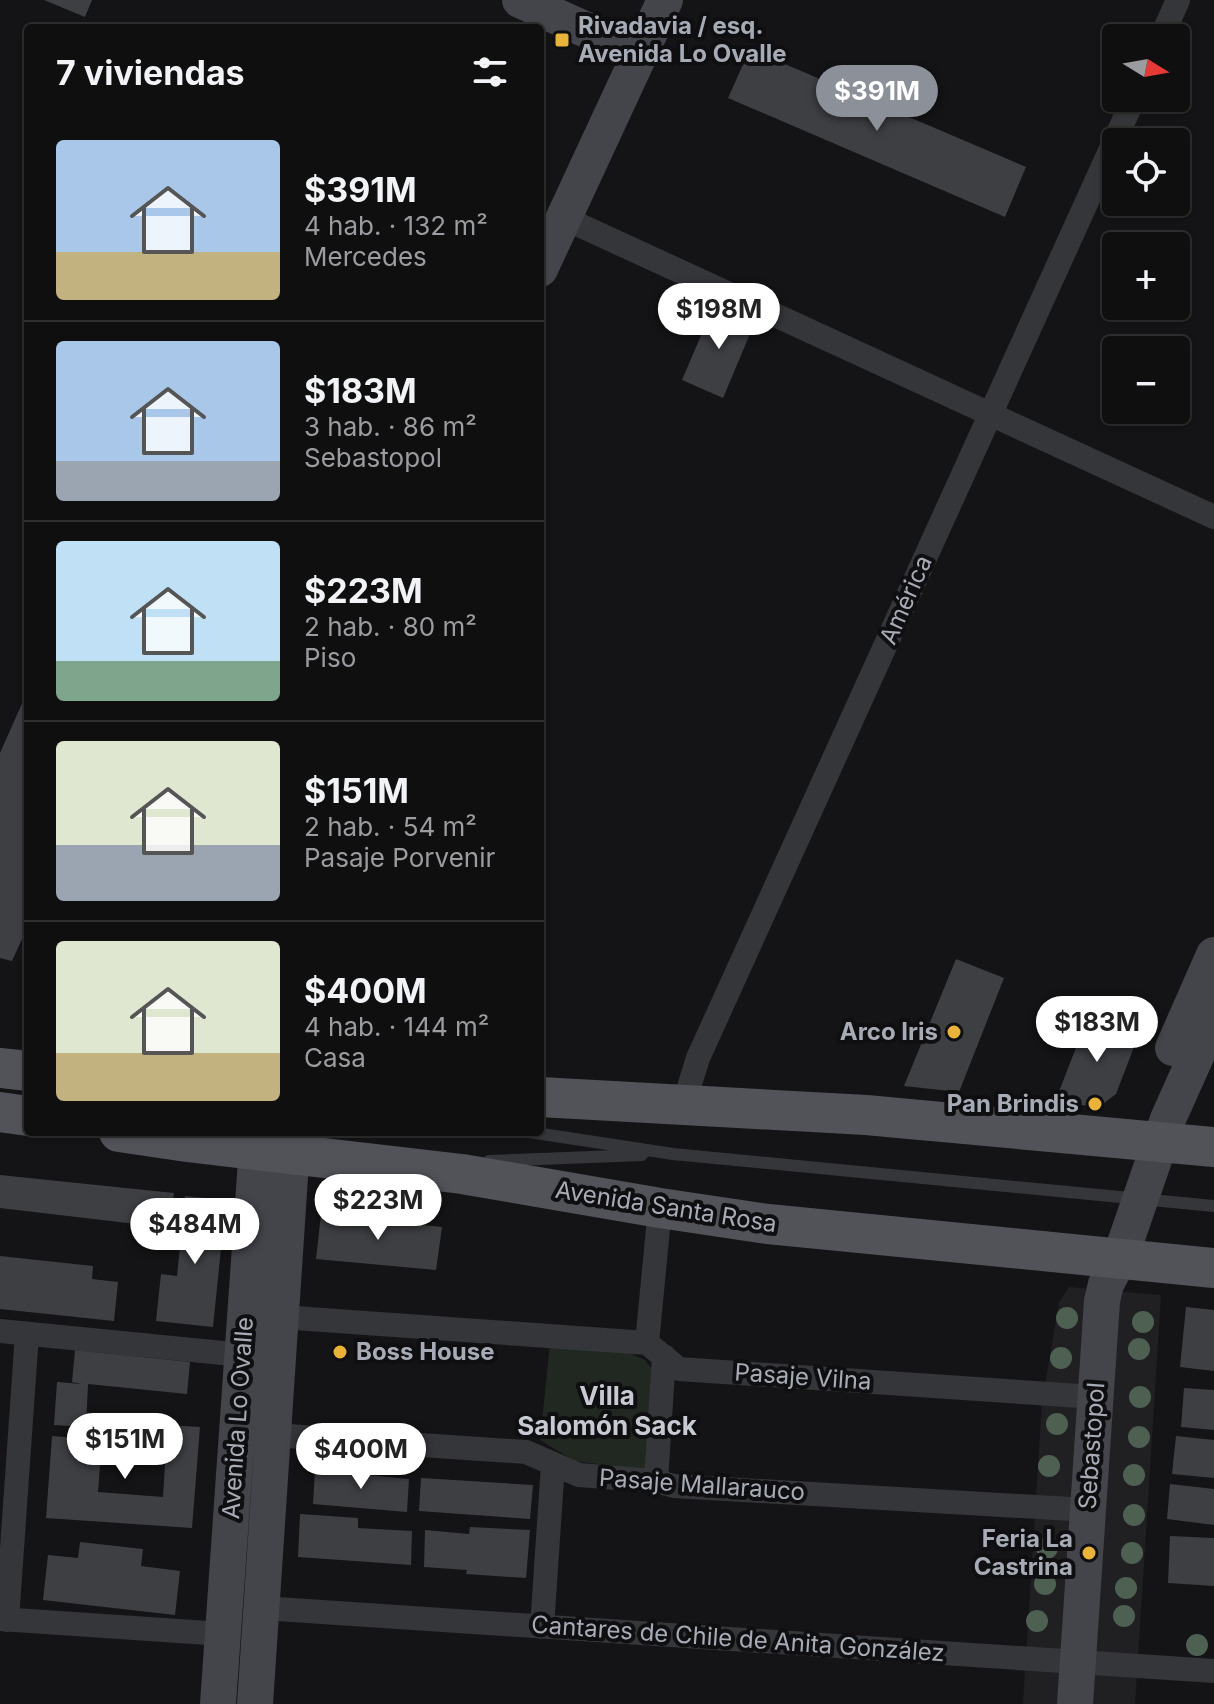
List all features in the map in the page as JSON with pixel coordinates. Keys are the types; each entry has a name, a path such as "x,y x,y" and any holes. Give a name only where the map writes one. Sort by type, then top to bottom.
{"main road":[{"path":"520,0 640,54"},
{"path":"544,260 665,0"},
{"name":"Sebastopol","path":"1075,1704 1102,1301 1107,1266 1126,1198 1214,955"},
{"name":"Sebastopol","path":"1147,1140 1214,1016"},
{"path":"0,1068 24,1071"},
{"path":"544,1097 866,1115 1214,1147"},
{"path":"0,1112 24,1115"},
{"name":"Avenida Santa Rosa","path":"181,1136 275,1142 416,1168 768,1224 1107,1266 1214,1268"},
{"name":"Avenida Lo Ovalle","path":"255,1704 281,1317 275,1142"},
{"name":"Avenida Lo Ovalle","path":"218,1704 243,1355 275,1142"}],"street":[{"path":"1167,24 1178,0"},
{"name":"América","path":"684,1103 698,1058 1128,112"},
{"path":"564,218 1214,517"},
{"path":"656,1481 660,1208"},
{"name":"Pasaje Vilna","path":"281,1317 656,1350 679,1369 1095,1397"},
{"path":"0,1331 243,1355"},
{"path":"27,1334 4,1619 223,1634"},
{"name":"Pasaje Mallarauco","path":"273,1435 526,1452 579,1475 656,1481 674,1486 1088,1510"},
{"path":"542,1627 553,1464"},
{"name":"Cantares de Chile de Anita González","path":"262,1608 1214,1671"}],"lane":[{"path":"544,1134 673,1154 1214,1206"},
{"path":"416,1168 479,1161 673,1154"}],"shaded area":[{"name":"Feria La Castrina","path":"1069,1287 1161,1295 1135,1704 1023,1704 1042,1403 1059,1303"},
{"path":"550,1344 627,1352 645,1360 661,1381 649,1471 575,1461 540,1440"}],"building":[{"path":"44,0 92,0 85,17"},
{"path":"750,49 1026,167 1005,217 728,98"},
{"path":"714,305 755,322 723,398 682,380"},
{"path":"24,699 24,935 12,961 0,958 0,753"},
{"name":"Arco Iris","path":"956,959 1004,978 959,1092 904,1086"},
{"path":"1089,1014 1139,1034 1116,1094 1099,1107 1055,1102"},
{"path":"0,1175 174,1193 170,1228 0,1208"},
{"path":"185,1196 226,1200 213,1327 156,1321 161,1274 177,1276"},
{"path":"321,1214 442,1227 436,1270 316,1259"},
{"path":"0,1256 93,1266 92,1279 118,1282 114,1321 0,1309"},
{"path":"1186,1307 1214,1310 1214,1371 1180,1367"},
{"path":"75,1350 190,1362 187,1394 88,1384 86,1427 54,1425 57,1382 82,1384 72,1382"},
{"path":"1184,1388 1214,1390 1214,1430 1181,1427"},
{"path":"150,1424 200,1427 192,1528 46,1518 52,1436 102,1440 98,1492 163,1497 165,1464 148,1462"},
{"path":"1176,1436 1214,1440 1214,1478 1172,1474"},
{"path":"315,1470 409,1479 407,1512 313,1504"},
{"path":"421,1478 533,1485 530,1519 419,1511"},
{"path":"1170,1484 1214,1489 1214,1525 1167,1519"},
{"path":"300,1514 358,1518 358,1528 412,1531 411,1565 298,1557"},
{"path":"470,1527 530,1530 526,1578 466,1574 467,1570 424,1567 425,1530 469,1534"},
{"path":"1170,1536 1214,1538 1214,1586 1168,1583"},
{"path":"80,1542 143,1549 141,1566 180,1571 175,1615 43,1600 48,1555 78,1558"}],"place":[{"name":"Rivadavia / esq. Avenida Lo Ovalle","path":"562,40"},
{"name":"Arco Iris","path":"954,1032"},
{"name":"Pan Brindis","path":"1095,1104"},
{"name":"Boss House","path":"340,1352"},
{"name":"Feria La Castrina","path":"1089,1553"}],"district":[{"name":"Villa Salomón Sack","path":"607,1411"}]}
